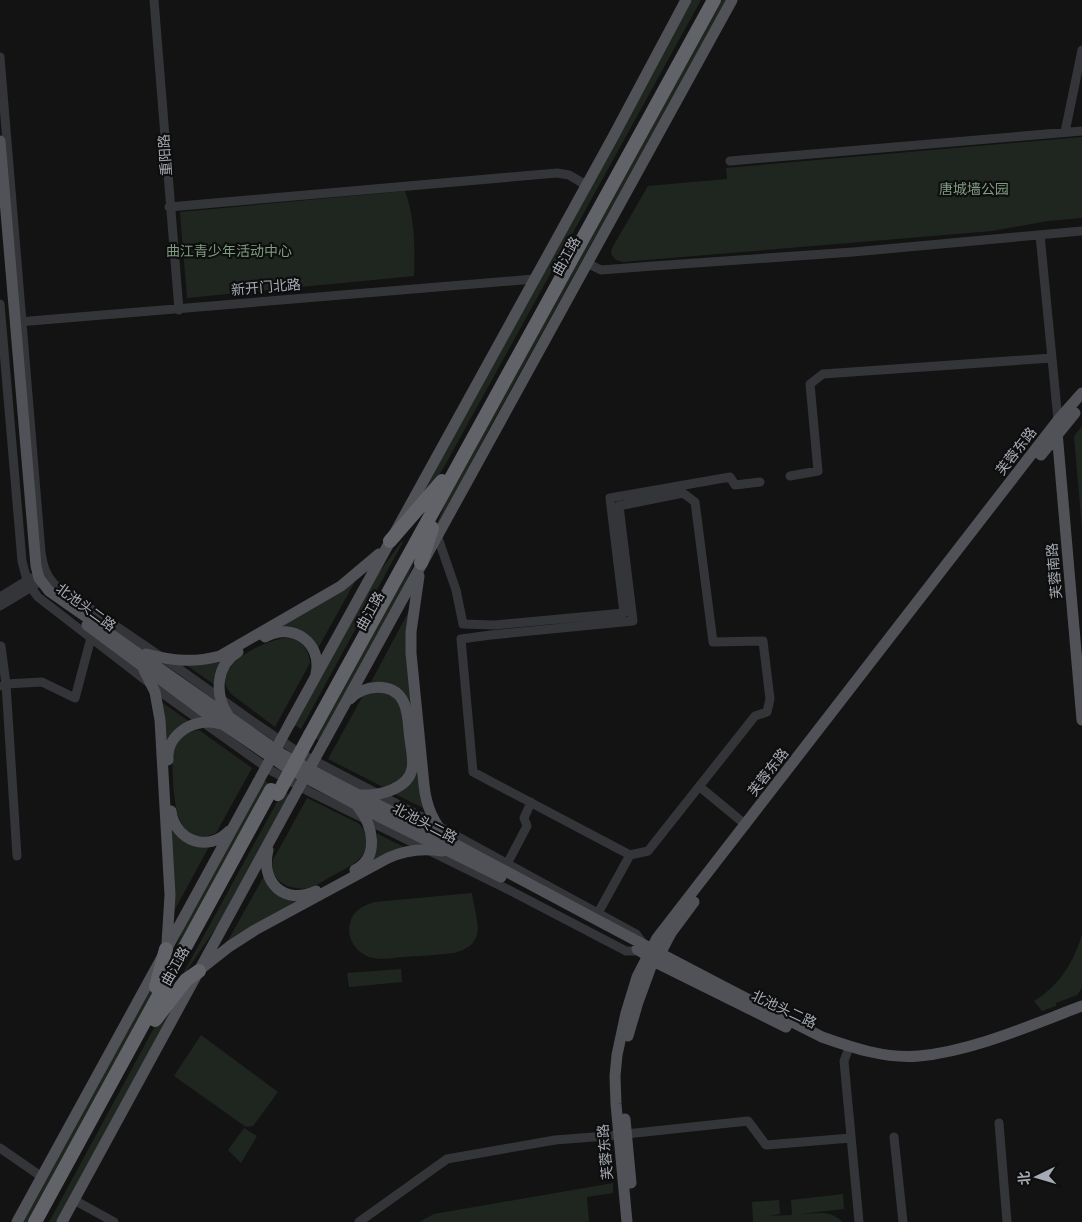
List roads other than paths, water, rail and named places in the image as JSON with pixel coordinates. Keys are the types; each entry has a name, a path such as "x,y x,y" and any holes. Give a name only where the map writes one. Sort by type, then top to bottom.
{"highway":[{"name":"曲江路","path":"446,481 706,0"},
{"name":"曲江路","path":"35,1222 151,1018 446,481 714,0"},
{"path":"390,542 446,481"},
{"path":"421,563 446,481"},
{"path":"151,1018 166,949"},
{"path":"151,1018 186,980 199,970"},
{"name":"曲江路","path":"45,1222 151,1018"}],"main road":[{"name":"曲江路","path":"17,1222 686,0"},
{"name":"曲江路","path":"62,1222 421,563 732,0"},
{"path":"0,141 10,322"},
{"path":"0,229 35,581"},
{"name":"芙蓉东路","path":"650,953 671,933 1059,428 1082,393"},
{"name":"芙蓉东路","path":"626,1222 622,1084 628,1035 650,953 657,938 1059,428 1082,404"},
{"name":"芙蓉南路","path":"1059,428 1080,652 1082,720"},
{"path":"166,949 171,905 160,720 152,686 139,658 164,658 178,661 220,656 341,586 372,561 390,542"},
{"path":"421,563 412,616 410,653 425,794 429,810 436,824 452,842"},
{"name":"北池头二路","path":"35,581 287,768 452,842 745,1008 829,1047 847,1053 887,1061 917,1062 950,1058 1082,1014"},
{"path":"236,822 225,835 216,840 203,842 188,838 180,833 173,823 171,812 168,756 174,737 180,731 204,723 227,722 221,699 219,680 222,669 226,662 241,651 276,632 295,633 307,640 317,660 315,677"},
{"path":"270,841 266,867 268,876 272,884 288,894 314,892 363,865 368,857 372,846 371,835 367,821 356,799 363,795 378,794 403,784 410,777 412,771 411,750 405,706 395,693 385,688 375,687 356,693 344,706"},
{"name":"北池头二路","path":"356,799 455,855 822,1037 842,1044 880,1054 917,1056 952,1051 1082,1006"},
{"path":"199,970 248,934 401,852 425,849 455,855"},
{"name":"芙蓉东路","path":"623,1134 634,1222"}],"street":[{"name":"重阳路","path":"154,0 178,310"},
{"path":"1065,132 1082,50"},
{"path":"0,57 10,322"},
{"path":"730,162 1082,131"},
{"path":"170,207 557,173 569,176 586,185"},
{"path":"587,263 601,270 853,252 1082,231"},
{"name":"芙蓉南路","path":"1040,235 1059,428"},
{"name":"新开门北路","path":"10,322 178,310 534,279"},
{"path":"0,304 10,322"},
{"path":"790,476 818,471 810,384 822,374 1052,358"},
{"path":"437,534 456,590 463,624 494,625 624,613 610,498 730,478 734,485 760,482"},
{"path":"683,493 695,502 713,642 763,641 770,699 767,712 755,716 700,787 648,851 630,855 473,772 461,639 633,621 619,506 683,493"},
{"path":"0,606 35,581"},
{"path":"35,581 46,605 152,686 276,774 367,821 509,890 626,951 650,953"},
{"path":"0,597 35,581 54,584 298,752 436,824 636,934 650,953"},
{"path":"3,686 42,682 75,698 91,638"},
{"path":"1,646 17,856"},
{"path":"700,787 746,825"},
{"path":"507,864 527,826 524,818 530,802"},
{"path":"598,913 630,855"},
{"path":"847,1053 844,1062 859,1222"},
{"path":"359,1222 447,1159 555,1140 748,1121 766,1145 851,1138"},
{"path":"999,1123 1007,1222"},
{"path":"894,1138 903,1222"},
{"path":"0,1148 42,1177"},
{"path":"74,1200 114,1222"}],"park label":[{"name":"唐城墙公园","path":"974,189"},
{"name":"曲江青少年活动中心","path":"229,251"}]}
